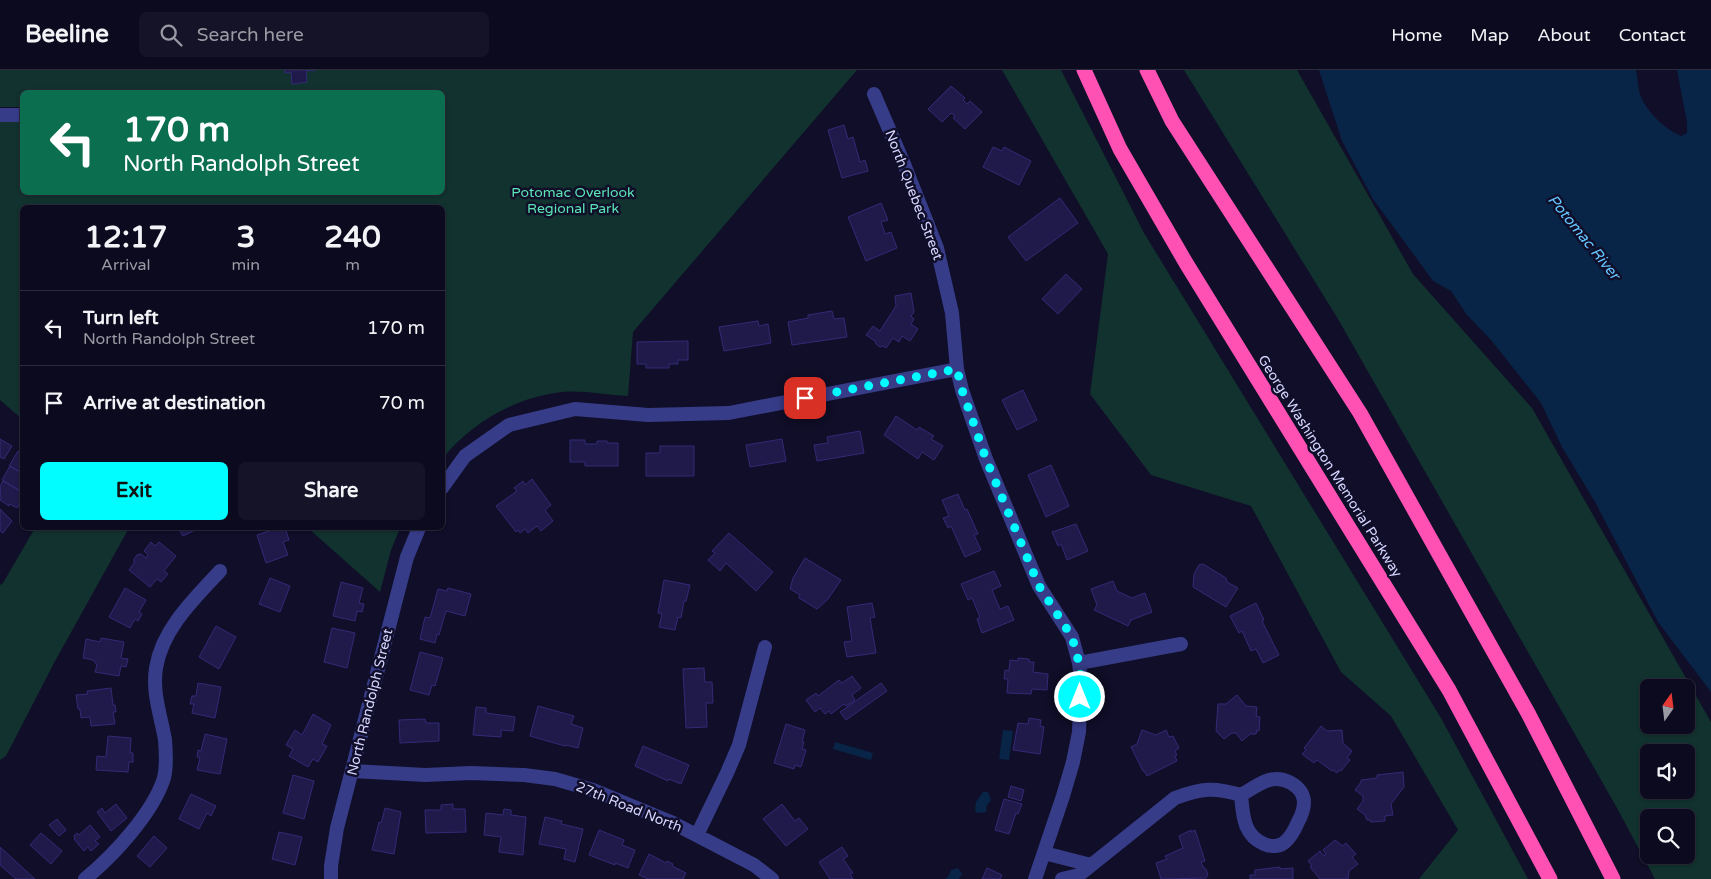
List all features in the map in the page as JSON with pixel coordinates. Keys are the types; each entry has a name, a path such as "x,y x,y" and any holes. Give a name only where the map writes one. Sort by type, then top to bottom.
{"highway":[{"name":"George Washington Memorial Parkway","path":"1084,70 1120,149 1186,264 1449,690 1550,879"},
{"path":"1147,70 1172,122 1360,413 1528,713 1613,879"}],"street":[{"name":"North Quebec Street","path":"874,94 937,248 952,313 957,369 962,390 989,468 1039,586 1072,637 1079,663 1081,680 1079,732 1073,762 1064,796 1035,879"},
{"path":"0,115 20,115"},
{"path":"445,484 465,456 509,425 575,409 648,415 729,413 957,369"},
{"name":"North Randolph Street","path":"331,879 337,828 407,558 419,530"},
{"path":"85,879 102,865 143,817 159,790 166,764 165,740 156,701 156,668 161,651 172,628 196,597 220,571"},
{"path":"1079,663 1181,644"},
{"path":"697,835 739,745 765,647"},
{"name":"27th Road North","path":"353,771 425,775 471,772 555,779 610,796 697,835 754,865 772,879"},
{"path":"1062,879 1079,875 1175,798 1193,792 1221,789 1242,795 1268,781 1277,779 1287,781 1297,787 1303,794 1304,805 1303,812 1294,830 1285,842 1276,846 1266,845 1254,839 1248,832 1244,821 1242,795"},
{"path":"1044,853 1091,866"}],"green space":[{"name":"Potomac Overlook Regional Park","path":"0,70 857,70 633,332 628,396 587,392 562,392 528,400 512,406 481,423 454,445 445,456 445,205 20,205 20,417 0,400 0,121 20,120 20,195 445,195 445,90 20,90 20,107 0,107"},
{"path":"1002,70 1061,70 1144,233 1441,718 1528,879 1419,879 1458,830 1391,716 1341,672 1251,506 1151,475 1090,394 1108,254"},
{"path":"1184,70 1297,70 1413,274 1532,408 1686,679 1640,679 1640,734 1695,734 1695,694 1711,722 1711,879 1655,879 1647,864 1695,864 1695,809 1640,809 1640,851 1338,319"},
{"path":"34,530 128,530 54,663 6,756 0,760 0,585 3,583"},
{"path":"310,530 399,530 391,550 380,592"}],"water":[{"name":"Potomac River","path":"1319,70 1636,70 1640,94 1648,109 1663,125 1681,136 1687,133 1687,122 1677,70 1711,70 1711,692 1658,622 1595,502 1562,447 1541,403 1491,340 1467,315 1451,291 1433,281 1373,199 1342,141"},
{"path":"1003,730 1013,731 1009,760 999,759"},
{"path":"835,742 873,753 871,760 833,749"},
{"path":"983,792 988,792 991,800 987,805 986,812 977,813 975,810 976,802"},
{"path":"958,868 962,874 959,879 945,879 951,870"}],"building":[{"path":"285,70 316,70 306,71 307,82 292,84 291,72 285,73"},
{"path":"951,86 965,98 963,100 967,104 970,101 982,112 965,129 953,118 955,116 951,113 942,122 928,109"},
{"path":"844,125 848,139 853,137 860,162 865,160 868,171 842,178 828,130"},
{"path":"993,147 1002,151 1004,147 1031,161 1019,185 983,167"},
{"path":"1060,198 1078,223 1026,261 1008,237"},
{"path":"881,203 888,220 881,222 885,234 891,232 897,248 866,261 848,217"},
{"path":"1066,274 1082,289 1058,314 1042,299"},
{"path":"911,293 914,312 911,316 914,319 911,324 918,329 910,341 902,336 899,342 893,338 886,348 880,347 866,335 873,326 880,331 896,306 895,296"},
{"path":"832,311 834,319 844,318 847,337 792,345 788,322 808,318 808,315"},
{"path":"758,321 759,326 768,324 771,343 724,351 719,327"},
{"path":"688,341 688,360 678,360 678,364 669,364 669,368 646,368 646,364 637,364 637,342"},
{"path":"1023,390 1037,420 1017,430 1002,400"},
{"path":"896,416 917,430 919,427 934,436 931,439 943,446 934,460 922,452 918,459 884,435"},
{"path":"860,431 864,453 817,461 814,445 828,443 827,437"},
{"path":"0,439 12,446 4,459 0,457"},
{"path":"782,439 786,461 750,467 746,445"},
{"path":"570,440 585,440 585,444 597,444 597,441 618,443 618,466 585,466 585,462 570,462"},
{"path":"660,446 694,446 694,476 646,476 646,453 660,453"},
{"path":"18,451 20,452 20,472 9,466"},
{"path":"1051,465 1069,506 1046,517 1028,475"},
{"path":"10,466 20,472 20,491 2,480"},
{"path":"532,479 551,505 545,510 553,521 541,531 537,526 528,533 525,529 520,533 518,530 516,532 496,506 517,491 514,488 523,481 525,485"},
{"path":"3,481 20,491 20,503 17,508 10,504 9,506 0,500 0,486"},
{"path":"958,494 978,534 974,535 981,550 965,557 951,526 948,528 943,518 949,516 942,500"},
{"path":"0,509 12,521 3,533 0,531"},
{"path":"1076,524 1088,551 1067,560 1061,544 1058,546 1052,532"},
{"path":"179,530 195,530 183,536"},
{"path":"272,530 286,530 289,540 283,542 288,555 266,563 257,535"},
{"path":"729,533 773,572 756,591 726,563 720,571 708,560 715,553 712,551"},
{"path":"151,542 155,546 159,542 176,556 164,571 168,574 161,582 157,579 150,587 129,570 137,555 141,554 146,558 148,555 144,551"},
{"path":"805,558 841,580 828,599 817,609 799,598 800,595 790,589 793,578"},
{"path":"1203,564 1238,588 1226,607 1193,587 1194,574 1199,565"},
{"path":"994,571 1001,586 992,590 1000,609 1008,606 1014,620 982,633 977,619 980,617 972,598 968,600 961,584"},
{"path":"270,578 290,586 280,612 259,604"},
{"path":"664,580 690,585 686,601 684,601 681,618 678,617 675,630 659,627 662,614 658,613"},
{"path":"1113,581 1117,591 1132,598 1145,593 1152,612 1131,620 1128,626 1094,610 1097,605 1091,589"},
{"path":"341,582 363,588 359,603 364,604 362,612 357,611 355,621 333,616"},
{"path":"125,588 146,600 139,612 142,614 138,621 135,619 130,628 109,617"},
{"path":"448,588 471,594 465,616 446,611 435,643 420,639 425,617 430,618 438,589 447,591"},
{"path":"872,603 875,617 870,618 876,653 847,657 844,642 852,641 847,607"},
{"path":"1256,603 1264,620 1262,621 1279,655 1263,663 1256,649 1251,651 1242,631 1239,633 1230,616"},
{"path":"216,626 236,637 219,669 199,657"},
{"path":"332,628 355,633 347,668 324,662"},
{"path":"101,638 124,642 121,658 128,659 126,667 121,666 119,676 95,672 97,665 93,660 83,658 86,639 100,642"},
{"path":"420,652 443,658 435,686 432,685 429,695 410,690"},
{"path":"1018,658 1029,659 1029,662 1034,662 1033,672 1048,674 1047,690 1032,689 1031,694 1007,693 1008,679 1004,679 1005,670 1009,671 1010,660 1018,661"},
{"path":"704,668 705,682 712,682 713,703 706,703 707,727 686,728 683,669"},
{"path":"852,676 861,688 852,695 855,700 846,706 844,704 831,714 829,711 825,714 820,708 815,712 806,700 816,693 818,696 839,680 842,683"},
{"path":"198,683 221,687 215,718 192,713 194,704 190,704 192,696 196,696"},
{"path":"881,683 887,691 846,720 840,712"},
{"path":"111,688 113,705 115,705 116,712 113,712 115,724 91,726 90,717 81,718 76,695 88,694 87,691"},
{"path":"1237,695 1246,706 1257,707 1256,716 1260,717 1259,731 1257,730 1256,734 1250,734 1242,741 1236,733 1232,733 1224,739 1216,731 1218,704 1226,704"},
{"path":"538,706 574,716 571,724 583,728 578,748 530,736"},
{"path":"476,707 486,708 486,713 515,717 513,731 501,730 501,737 473,735"},
{"path":"313,714 331,725 322,744 327,746 318,762 313,759 308,767 289,756 293,749 286,745 295,730 302,735"},
{"path":"1029,718 1041,720 1040,726 1044,727 1040,754 1013,750 1018,723 1028,724"},
{"path":"425,719 426,723 439,723 439,741 400,743 399,720"},
{"path":"786,724 805,730 802,749 806,750 801,767 795,765 794,769 774,763"},
{"path":"1321,726 1327,731 1342,730 1343,743 1352,751 1347,758 1350,760 1337,773 1317,760 1314,763 1302,754 1306,750 1304,748"},
{"path":"1142,730 1156,735 1166,730 1169,737 1173,736 1179,748 1175,751 1177,761 1147,776 1131,747 1137,744"},
{"path":"205,734 227,739 220,774 197,770 200,758 197,757 198,750 201,751"},
{"path":"108,736 131,738 130,753 133,753 133,762 129,762 128,772 96,770 97,756 106,757"},
{"path":"643,746 689,765 681,784 669,779 668,781 635,766"},
{"path":"1403,772 1404,787 1391,804 1393,815 1385,816 1385,821 1371,822 1367,820 1365,815 1357,809 1363,801 1363,796 1355,790 1361,780 1377,778 1377,775"},
{"path":"293,775 314,781 304,819 283,813"},
{"path":"1011,786 1024,790 1021,801 1008,797"},
{"path":"191,794 216,806 211,816 207,813 199,829 179,819"},
{"path":"1004,799 1022,804 1018,814 1016,813 1009,834 995,830"},
{"path":"116,804 127,818 111,831 97,812 102,808 105,813"},
{"path":"453,804 453,809 465,809 466,832 426,833 425,810 441,810 441,805"},
{"path":"782,804 795,821 799,818 808,829 786,846 763,819"},
{"path":"385,808 401,812 394,854 372,850 379,822 381,823"},
{"path":"504,809 511,810 511,815 526,817 523,855 499,852 501,837 484,835 486,813 503,815"},
{"path":"545,817 562,821 561,824 583,829 575,862 564,859 566,849 539,844"},
{"path":"57,819 66,830 59,836 49,825"},
{"path":"90,825 100,837 95,841 99,844 91,851 88,847 84,851 74,839 74,836 77,833 79,835"},
{"path":"599,830 624,840 622,845 635,850 628,868 589,855"},
{"path":"1191,830 1191,832 1195,830 1205,861 1201,862 1208,875 1206,878 1161,879 1156,863 1167,859 1165,856 1183,848 1179,836"},
{"path":"279,832 302,837 295,865 272,859"},
{"path":"41,833 62,851 51,864 30,845"},
{"path":"154,836 167,848 150,867 137,856"},
{"path":"1335,840 1343,846 1346,843 1356,854 1352,857 1358,864 1349,871 1348,879 1320,879 1310,867 1312,866 1308,861 1320,851 1324,856 1326,854 1323,850"},
{"path":"0,847 35,879 16,879 0,865"},
{"path":"842,847 848,856 843,859 853,873 850,874 853,879 830,879 819,862"},
{"path":"649,854 666,863 667,861 673,864 672,866 686,873 683,879 648,879 639,875"},
{"path":"1280,867 1280,869 1293,868 1293,879 1250,879 1250,875 1255,875 1255,870"},
{"path":"987,868 1002,875 1000,879 982,879"}],"route":[{"path":"805,398 957,369 962,390 986,459 1039,586 1072,637 1079,663 1080,697"}]}
